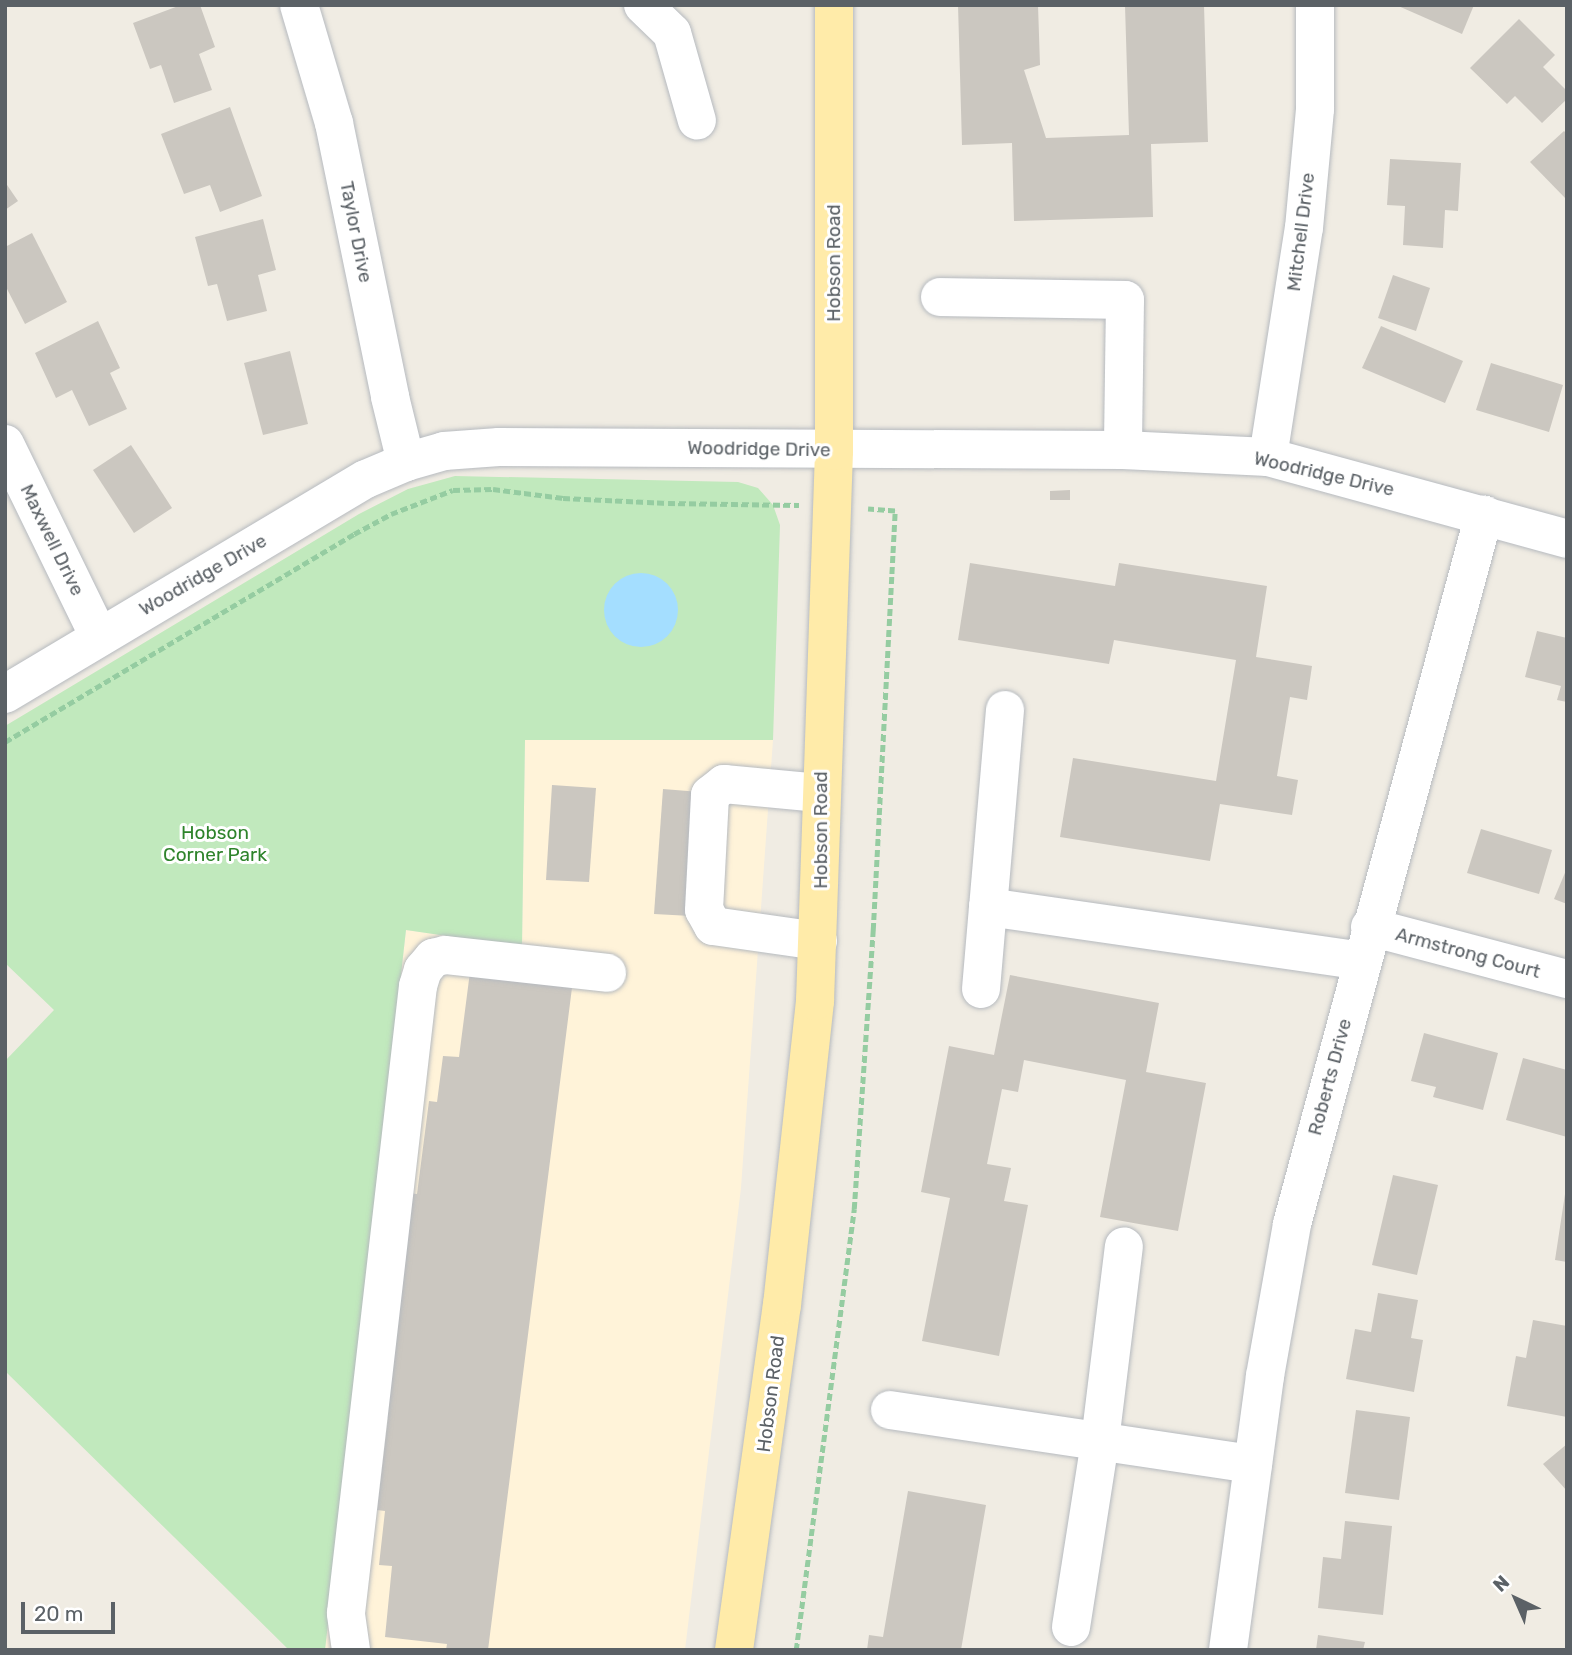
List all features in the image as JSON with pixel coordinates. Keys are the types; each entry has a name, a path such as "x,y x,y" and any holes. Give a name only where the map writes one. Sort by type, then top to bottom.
{"main road":[{"name":"Hobson Road","path":"734,1650 782,1304 815,1001 821,898 820,793 834,451 834,5"}],"street":[{"path":"643,5 672,33 697,121"},
{"name":"Mitchell Drive","path":"1268,457 1304,228 1315,109 1315,5"},
{"name":"Taylor Drive","path":"311,10 390,397 406,461"},
{"path":"940,298 1125,300 1123,450"},
{"name":"Maxwell Drive","path":"5,444 99,637"},
{"name":"Woodridge Drive","path":"5,694 366,479 406,461 444,451 499,447 834,451 1123,450 1268,457 1567,539"},
{"name":"Roberts Drive","path":"1228,1650 1253,1464 1292,1224 1484,515"},
{"path":"981,989 1005,710"},
{"path":"818,942 713,926 704,909 710,795 724,784 820,793"},
{"name":"Armstrong Court","path":"988,907 1366,944 1567,979"},
{"path":"351,1650 346,1613 418,986 423,970 433,958 445,955 607,973"},
{"path":"1071,1627 1100,1441 1124,1246"},
{"path":"890,1410 1253,1464"}],"path":[{"path":"5,742 354,534 391,514 453,490 493,489 564,498 655,502 763,503"},
{"path":"796,1650 853,1209 873,930 895,511"}],"shaded area":[{"path":"525,740 773,740 741,1188 685,1650 325,1650 406,930 522,946"}],"green space":[{"name":"Hobson Corner Park","path":"455,476 738,482 758,488 773,505 780,525 773,740 525,740 522,947 406,930 325,1650 289,1650 5,1371 5,1061 54,1010 5,963 5,726 359,514 408,489"}],"water":[{"path":"648,573 668,583 676,596 676,624 668,637 655,645 634,647 614,637 606,624 604,603 614,583 627,575"}],"building":[{"path":"181,5 200,5 215,47 199,54 212,90 174,103 161,65 150,69 133,23"},
{"path":"958,5 1038,5 1040,65 1024,70 1046,138 1129,135 1125,6 1204,5 1208,142 1151,144 1153,217 1014,221 1012,143 962,145"},
{"path":"1396,5 1474,5 1462,34"},
{"path":"1519,19 1555,55 1543,67 1567,91 1567,99 1542,123 1515,96 1507,104 1470,68"},
{"path":"230,107 262,196 220,212 210,185 184,194 161,134"},
{"path":"1564,131 1567,134 1567,200 1530,162"},
{"path":"1390,159 1461,163 1458,211 1445,210 1443,248 1403,245 1405,206 1387,205"},
{"path":"5,182 18,201 5,210"},
{"path":"263,219 276,270 258,275 267,311 227,321 217,284 208,286 195,237"},
{"path":"32,233 67,302 25,324 5,285 5,247"},
{"path":"1393,275 1430,288 1416,331 1378,318"},
{"path":"98,321 120,368 110,373 127,409 89,426 72,390 56,398 35,353"},
{"path":"1381,326 1463,361 1445,403 1362,368"},
{"path":"290,351 308,424 263,435 244,363"},
{"path":"1491,363 1563,385 1549,432 1476,410"},
{"path":"131,445 172,508 134,533 93,470"},
{"path":"1070,490 1070,500 1050,500 1050,491"},
{"path":"970,563 1115,586 1119,563 1267,586 1256,657 1312,666 1307,700 1290,697 1277,776 1298,780 1292,815 1220,804 1210,861 1060,837 1073,758 1216,781 1236,660 1114,640 1109,664 958,640"},
{"path":"1537,631 1567,638 1567,702 1557,700 1561,686 1525,677"},
{"path":"552,785 596,788 589,882 546,880"},
{"path":"663,789 700,792 691,916 654,914"},
{"path":"1481,829 1552,850 1539,894 1467,873"},
{"path":"1567,868 1567,904 1554,899"},
{"path":"471,964 574,972 488,1650 446,1650 447,1644 385,1637 392,1566 379,1565 385,1511 377,1510 388,1418 381,1417 409,1193 417,1194 429,1101 437,1102 443,1056 459,1057"},
{"path":"1010,975 1159,1003 1146,1072 1206,1083 1178,1231 1100,1217 1126,1080 1024,1060 1018,1092 1002,1089 987,1164 1011,1168 1004,1201 1028,1205 999,1356 922,1341 950,1198 921,1192 949,1046 994,1055"},
{"path":"1424,1033 1498,1053 1483,1110 1433,1097 1436,1087 1411,1081"},
{"path":"1523,1058 1567,1070 1567,1137 1506,1120"},
{"path":"1393,1175 1438,1185 1417,1275 1372,1265"},
{"path":"1567,1194 1567,1262 1555,1260"},
{"path":"1378,1293 1418,1300 1411,1338 1423,1340 1414,1392 1346,1379 1355,1329 1371,1332"},
{"path":"1533,1320 1567,1326 1567,1417 1507,1406 1516,1356 1526,1358"},
{"path":"1356,1410 1410,1417 1399,1500 1345,1493"},
{"path":"1567,1444 1567,1491 1543,1464"},
{"path":"908,1491 986,1505 961,1650 867,1650 869,1635 883,1637"},
{"path":"1345,1521 1392,1526 1383,1615 1318,1608 1323,1557 1341,1559"},
{"path":"1318,1635 1365,1642 1363,1650 1316,1650"}]}
